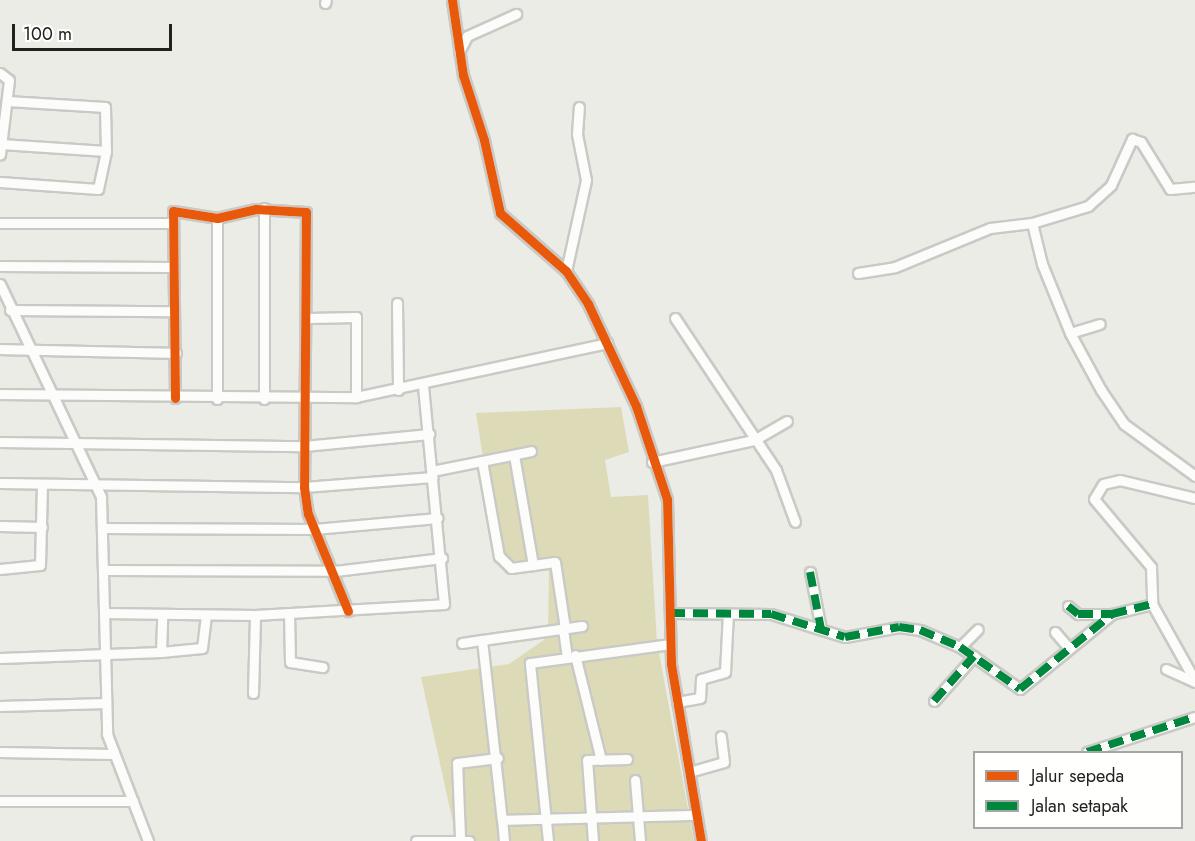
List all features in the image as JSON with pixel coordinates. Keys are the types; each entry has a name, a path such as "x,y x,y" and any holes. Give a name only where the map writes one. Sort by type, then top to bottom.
{"street":[{"path":"452,0 459,52 500,213 566,271 607,343 636,406 652,462 667,499 670,644 677,702 701,841"},
{"path":"459,52 466,36 516,14"},
{"path":"0,73 9,80 7,101 2,118 1,149 106,151"},
{"path":"0,182 98,189 106,151 105,107 7,101"},
{"path":"566,271 586,180 577,134 579,107"},
{"path":"858,273 896,267 990,228 1032,223 1101,199 1132,139 1141,142 1170,189 1195,187"},
{"path":"264,208 264,399"},
{"path":"175,398 176,353 171,223 175,209 217,218 264,208 309,214 309,318 304,487 314,529 335,570 348,611"},
{"path":"217,218 217,399"},
{"path":"0,222 171,223"},
{"path":"1032,223 1070,333 1124,424 1195,476"},
{"path":"0,266 172,267"},
{"path":"0,284 10,310 36,352 97,485 103,528 105,570 105,703 112,754 148,841"},
{"path":"397,303 398,390"},
{"path":"10,310 173,311"},
{"path":"309,318 356,317 356,397"},
{"path":"675,318 776,470 795,522"},
{"path":"1070,333 1100,324"},
{"path":"0,393 217,399 307,400 356,397 423,386 607,343"},
{"path":"0,350 176,353"},
{"path":"104,613 255,615 444,604 442,558 423,386"},
{"path":"652,462 754,440 787,421"},
{"path":"0,442 304,446 429,434"},
{"path":"0,483 304,487 433,474 482,461 531,452"},
{"path":"514,455 533,565"},
{"path":"482,461 499,556 511,568 555,562 564,629 602,760"},
{"path":"1195,498 1120,480 1102,484 1096,492 1096,505 1151,567 1152,604 1195,681"},
{"path":"0,568 38,568 42,527 42,484"},
{"path":"103,528 314,529 438,518"},
{"path":"0,526 42,527"},
{"path":"105,570 335,570 442,558"},
{"path":"810,572 821,629"},
{"path":"1068,606 1078,614 1112,614 1152,604"},
{"path":"289,613 290,662 323,667"},
{"path":"670,613 771,614 845,637 899,627 920,630 960,647 1020,689 1068,647 1112,614"},
{"path":"677,702 700,699 700,680 725,672 728,613"},
{"path":"161,652 162,614"},
{"path":"0,658 104,655 202,648 206,615"},
{"path":"253,693 255,615"},
{"path":"462,643 582,626"},
{"path":"960,647 978,629"},
{"path":"1055,632 1068,647"},
{"path":"482,640 498,758 504,841"},
{"path":"548,841 530,663 670,644"},
{"path":"934,701 974,656"},
{"path":"1166,669 1195,681"},
{"path":"0,706 105,703"},
{"path":"1093,751 1195,717"},
{"path":"689,772 724,762 721,736"},
{"path":"0,752 112,754"},
{"path":"416,841 465,839 457,763 498,758"},
{"path":"593,841 586,760 627,759"},
{"path":"635,780 640,841"},
{"path":"0,801 133,801"},
{"path":"502,820 695,814"}],"shaded area":[{"path":"621,407 629,452 605,460 611,497 648,495 657,642 694,841 457,841 421,677 509,664 548,637 549,563 500,565 476,413"}],"marked path":[{"path":"810,572 821,629"},
{"path":"670,613 771,614 845,637 899,627 920,630 960,647 1020,689 1112,614 1152,604"},
{"path":"1068,606 1078,614 1112,614"},
{"path":"934,701 974,656"},
{"path":"1090,751 1195,717"}],"cycle path":[{"path":"452,0 463,75 484,140 500,213 566,271 588,304 636,406 667,499 671,664 701,841"},
{"path":"175,398 173,211 217,218 256,209 306,212 304,487 308,514 348,611"}]}
